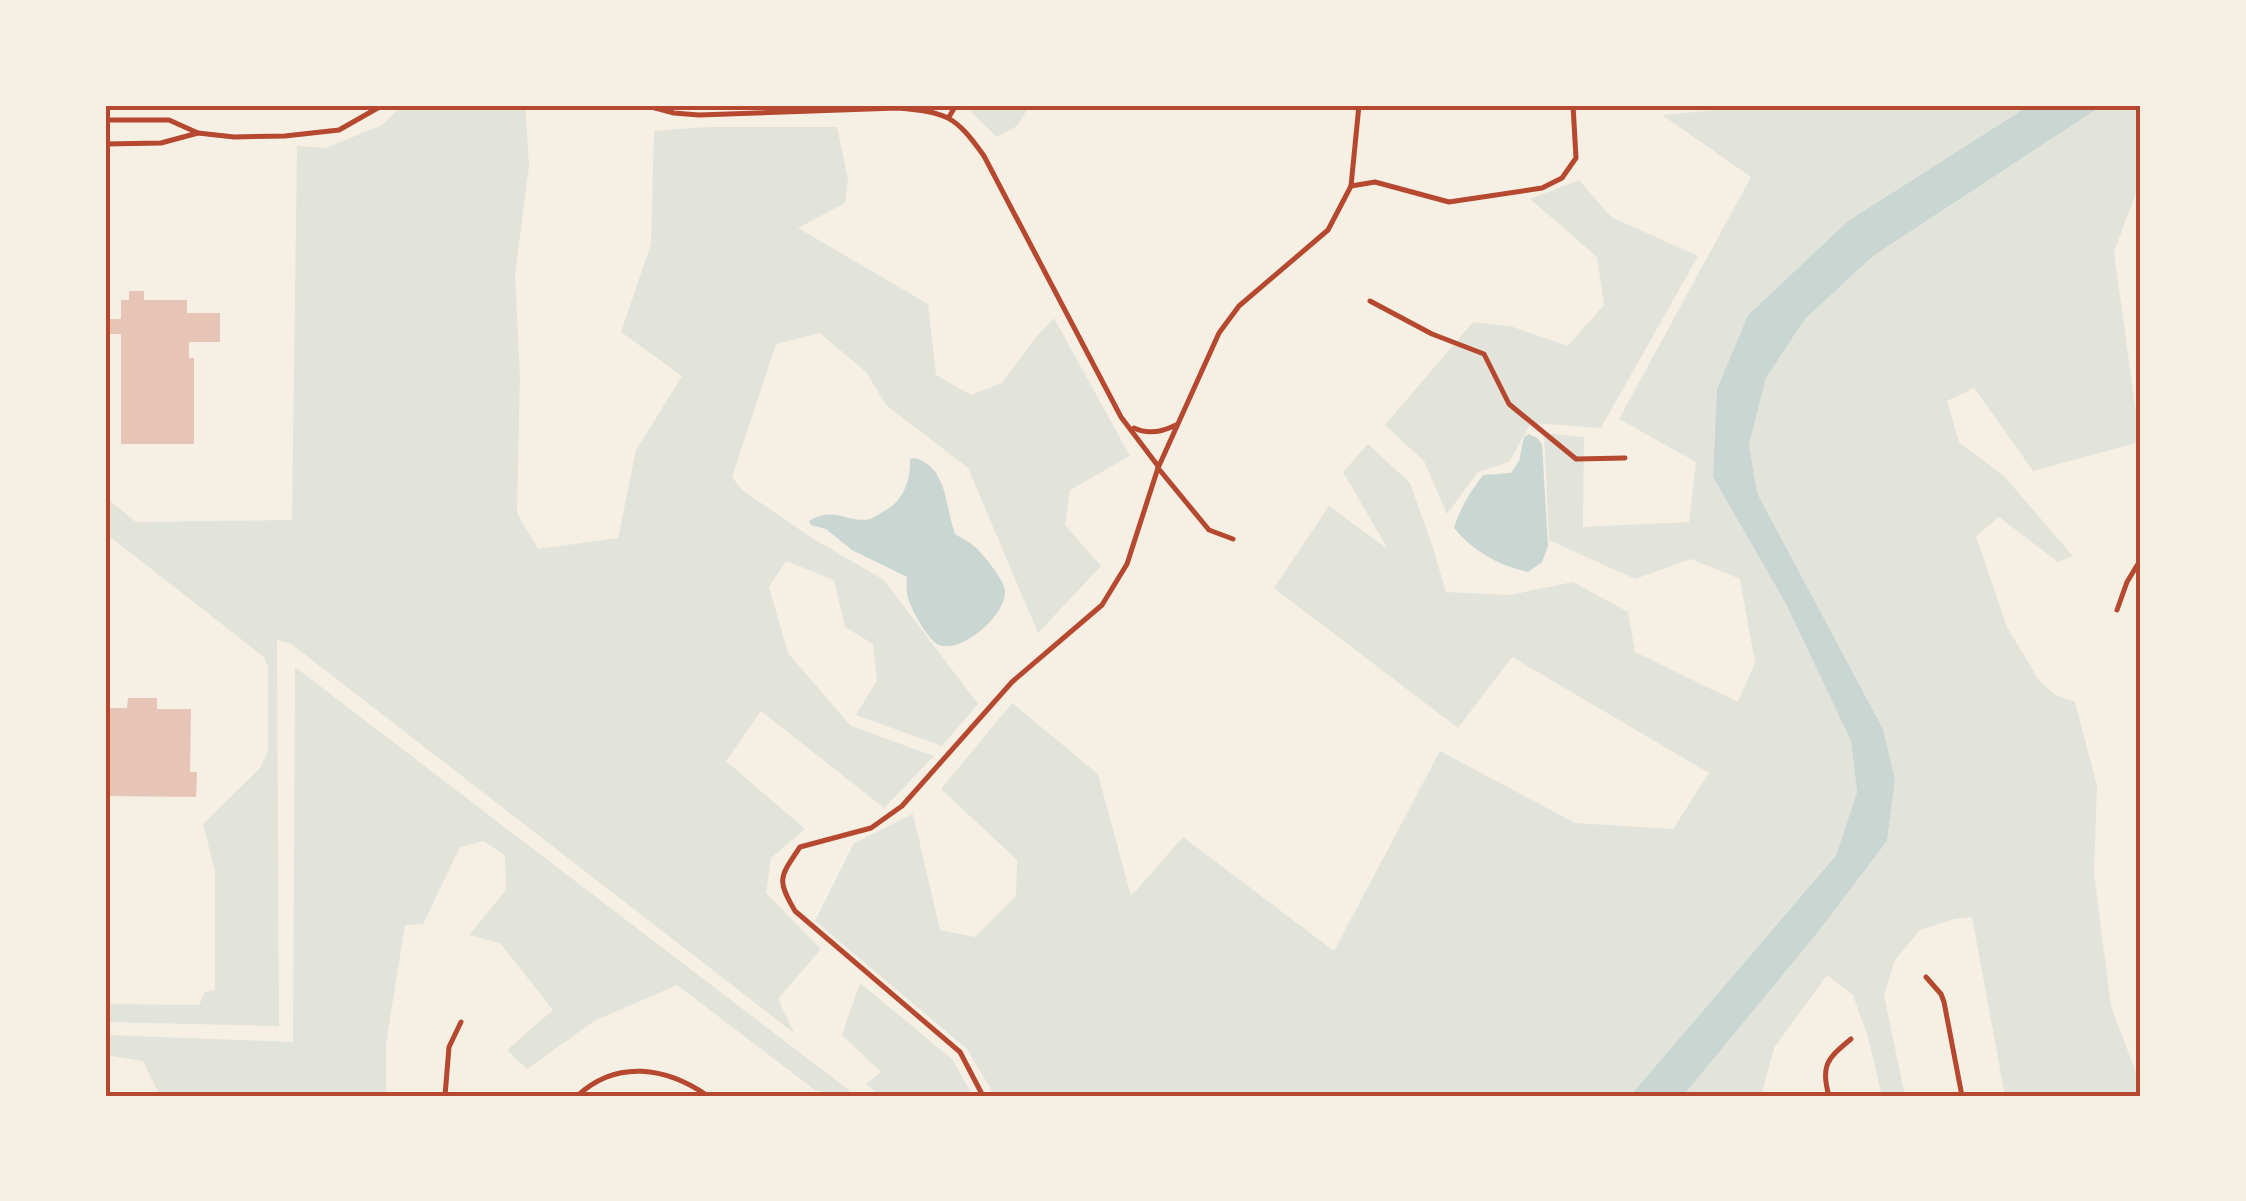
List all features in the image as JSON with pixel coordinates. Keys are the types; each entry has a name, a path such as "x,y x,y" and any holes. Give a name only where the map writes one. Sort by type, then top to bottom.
{"street":[{"path":"105,120 169,120 198,133 285,136 339,130 383,105"},
{"path":"644,105 698,115 897,108 929,110 958,123 984,156 1120,416 1209,530 1233,539"},
{"path":"949,117 956,105"},
{"path":"984,1096 960,1052 796,911 782,890 783,873 800,847 871,828 902,806 1012,682 1102,605 1126,564 1158,468 1219,333 1239,306 1328,230 1351,186 1359,105"},
{"path":"1351,186 1375,182 1450,202 1542,188 1562,178 1576,158 1574,105"},
{"path":"105,144 161,143 198,133"},
{"path":"1370,301 1432,334 1484,354 1509,404 1576,460 1625,458"},
{"path":"1130,426 1154,433 1178,424"},
{"path":"2117,610 2141,559"},
{"path":"1926,978 1944,1002 1962,1096"},
{"path":"445,1096 449,1047 461,1022"},
{"path":"1828,1096 1823,1073 1831,1057 1851,1038"},
{"path":"577,1096 608,1076 636,1070 675,1077 708,1096"}],"shaded area":[{"path":"403,105 525,105 529,166 515,274 520,377 517,513 538,549 618,538 636,450 682,376 621,332 651,244 654,131 837,127 848,179 845,203 798,228 928,304 936,375 971,395 1002,383 1054,318 1130,456 1070,490 1065,525 1101,566 1038,633 968,468 886,405 866,372 820,333 776,344 732,477 742,490 812,538 884,580 978,704 942,746 856,715 877,680 873,644 845,627 834,580 786,561 769,587 788,653 851,726 934,756 884,808 761,711 726,761 805,829 771,858 766,893 821,949 778,999 794,1033 290,643 277,640 279,1026 105,1022 105,1004 199,1005 205,992 215,990 215,872 203,824 260,768 268,751 268,666 264,657 105,533 105,497 136,522 292,520 297,146 326,148 382,125"},
{"path":"972,105 1030,105 1017,126 997,137 972,113"},
{"path":"1741,105 2030,105 1848,221 1748,315 1717,389 1713,477 1786,604 1851,741 1857,792 1836,854 1630,1096 995,1096 967,1049 815,921 854,843 913,814 940,930 975,937 1016,896 1017,860 941,789 1012,703 1098,774 1131,896 1183,837 1334,951 1440,751 1575,823 1673,829 1709,773 1512,657 1458,728 1274,588 1329,506 1388,549 1343,472 1368,444 1410,483 1446,592 1510,595 1573,582 1628,612 1635,652 1738,702 1755,663 1740,579 1691,559 1635,579 1549,540 1544,433 1584,437 1583,527 1689,522 1696,462 1619,419 1751,177 1662,115"},
{"path":"2030,105 2103,105 1873,256 1805,319 1766,378 1749,445 1757,493 1883,729 1895,779 1887,841 1683,1096 1630,1096 1836,855 1857,792 1851,741 1786,604 1713,477 1717,389 1748,315 1848,221"},
{"path":"2103,105 2141,105 2141,179 2114,252 2140,442 2033,471 1974,388 1947,401 1959,442 2003,475 2073,556 2058,562 1999,517 1976,536 2007,627 2040,682 2056,695 2075,702 2097,786 2094,873 2111,1006 2141,1086 2141,1096 2005,1096 1972,917 1920,930 1895,960 1884,995 1905,1096 1882,1096 1853,995 1827,975 1774,1048 1763,1089 1765,1096 1683,1096 1887,841 1895,779 1883,729 1757,493 1749,445 1766,378 1805,319 1873,256"},
{"path":"1579,180 1611,217 1698,256 1601,428 1531,423 1509,462 1478,472 1447,514 1424,461 1385,425 1473,322 1513,327 1568,346 1604,305 1597,257 1530,199"},
{"path":"1529,434 1542,444 1548,546 1542,562 1528,572 1487,556 1454,528 1483,475 1511,473 1519,461 1524,437"},
{"path":"910,459 926,463 940,479 955,534 983,555 1005,591 991,621 959,644 939,645 929,636 908,598 907,577 852,550 809,521 826,515 870,519 891,507 901,496"},
{"path":"295,667 850,1091 843,1096 815,1090 677,985 594,1021 527,1069 507,1050 553,1010 500,943 469,935 506,890 505,855 483,841 460,847 423,924 405,925 386,1044 386,1096 160,1096 143,1061 105,1055 105,1035 293,1042"},
{"path":"860,983 952,1059 973,1096 881,1096 866,1084 881,1072 842,1035"}],"building":[{"path":"129,291 144,291 144,300 187,300 187,313 220,313 220,342 189,342 189,358 194,358 194,444 121,444 121,334 105,334 105,319 121,319 121,300 129,300"},
{"path":"128,698 157,698 157,709 191,709 190,772 197,772 196,797 105,796 105,708 127,708"}]}
